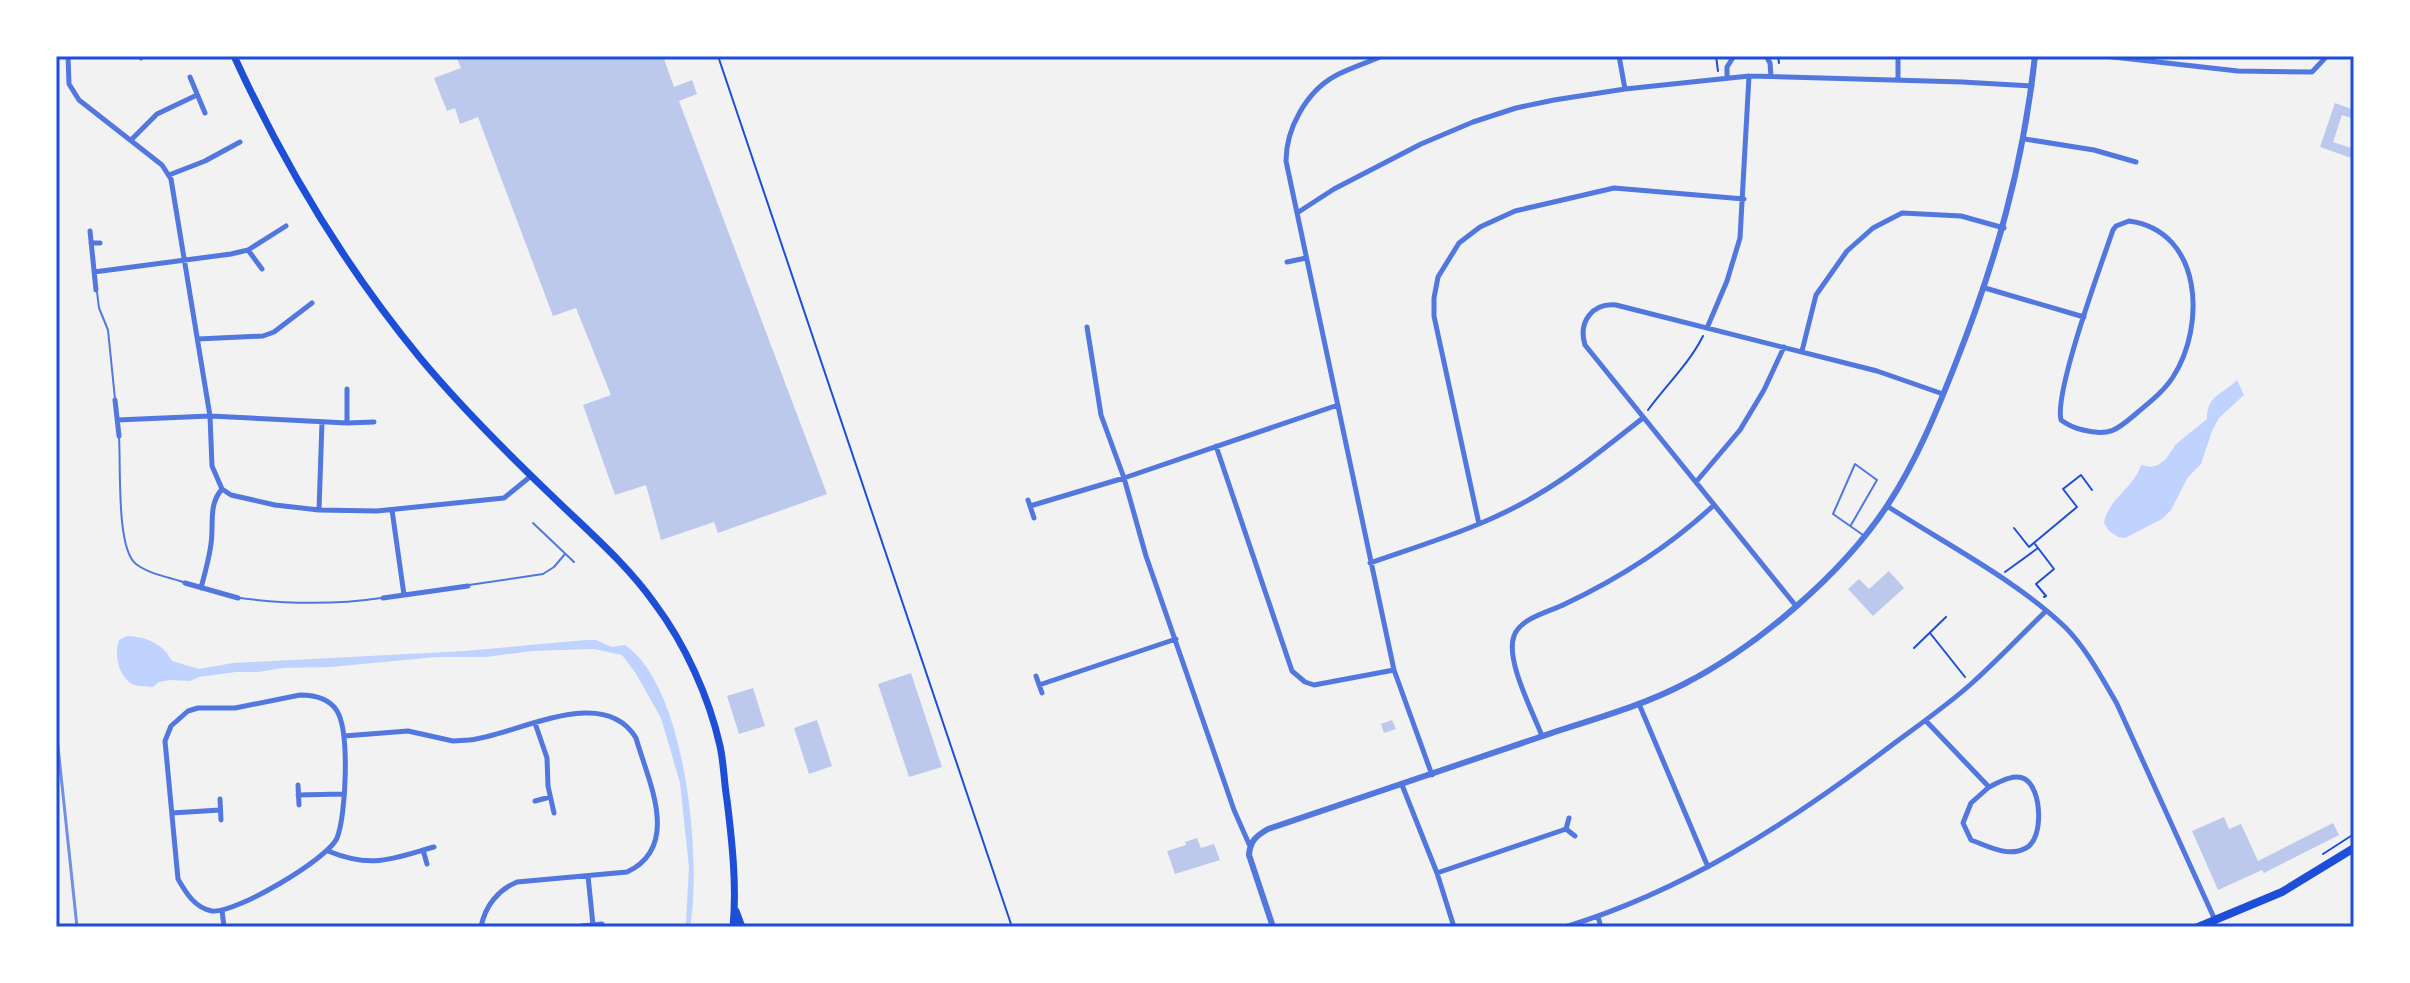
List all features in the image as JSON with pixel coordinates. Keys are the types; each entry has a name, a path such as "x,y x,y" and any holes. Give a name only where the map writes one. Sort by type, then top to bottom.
{"main road":[{"path":"234,56 302,187 357,274 448,390 531,476 618,558 657,606 698,680 720,748 729,817 735,909 733,927"},
{"path":"2198,927 2282,892 2354,848"},
{"path":"735,909 742,927"}],"street":[{"path":"68,56 72,91 84,105 132,139 169,175 210,416 212,466 222,489 250,500 319,510 392,510 504,498 531,476"},
{"path":"1382,56 1334,77 1311,96 1291,130 1286,155 1394,670 1432,775"},
{"path":"1619,56 1625,89"},
{"path":"1766,56 1771,76"},
{"path":"1898,56 1898,80"},
{"path":"1249,844 1256,835 1268,829 1639,704 1686,684 1758,637 1825,579 1887,506 1925,437 1943,394 1985,288 2004,228 2025,139 2035,56"},
{"path":"2104,56 2238,71 2312,72 2327,56"},
{"path":"1727,77 1731,57"},
{"path":"1297,213 1334,189 1421,144 1473,122 1541,103 1625,89 1749,76 2032,86"},
{"path":"1707,328 1727,281 1740,238 1749,76"},
{"path":"190,77 205,113"},
{"path":"132,139 157,114 197,95"},
{"path":"2025,139 2094,150 2136,162"},
{"path":"169,175 205,161 240,142"},
{"path":"1479,524 1434,316 1438,277 1459,243 1480,227 1515,211 1614,188 1744,199"},
{"path":"1802,351 1816,295 1847,251 1873,228 1902,213 1961,216 2004,228"},
{"path":"2129,221 2147,225 2178,247 2190,273 2191,299 2189,337 2181,362 2156,397 2116,430 2100,434 2070,427 2061,420 2060,413 2060,402 2084,317 2116,226 2129,221"},
{"path":"94,272 248,250 286,226"},
{"path":"90,231 96,290"},
{"path":"91,243 100,243"},
{"path":"248,250 262,269"},
{"path":"1287,262 1306,258"},
{"path":"1985,288 2084,317"},
{"path":"198,339 263,336 274,332 312,303"},
{"path":"1796,606 1585,345 1582,329 1585,321 1594,309 1607,304 1877,371 1943,394"},
{"path":"1087,327 1101,415 1124,478 1146,556 1234,810 1249,844 1249,855 1273,927"},
{"path":"1696,482 1740,430 1764,390 1784,347"},
{"path":"347,389 347,423"},
{"path":"115,400 119,436"},
{"path":"1034,518 1029,503 1124,478 1338,405"},
{"path":"117,420 210,416 374,422"},
{"path":"1370,563 1479,524 1536,496 1587,462 1643,418"},
{"path":"319,510 322,422"},
{"path":"1216,446 1287,656 1297,677 1314,685 1394,670"},
{"path":"201,588 211,546 213,505 222,489"},
{"path":"1542,736 1514,663 1514,634 1521,624 1585,595 1642,562 1680,536 1714,505"},
{"path":"1887,506 1998,577 2067,629 2099,672 2117,704 2215,921"},
{"path":"392,510 404,595"},
{"path":"185,583 238,598"},
{"path":"383,598 468,586"},
{"path":"1565,927 1673,886 1817,802 1971,684 2046,611"},
{"path":"1039,685 1176,639"},
{"path":"1036,676 1042,693"},
{"path":"300,695 315,695 337,711 344,736 346,774 343,794 337,837 328,851 260,895 222,910 204,908 188,897 178,879 165,741 171,726 188,711 235,708 300,695"},
{"path":"1639,704 1708,867"},
{"path":"344,736 408,731 453,741 469,740 586,712 623,722 636,738 657,813 657,835 649,857 627,872 530,879 508,886 490,903 481,927"},
{"path":"1926,721 1989,787"},
{"path":"535,723 547,758 554,813"},
{"path":"2021,777 2033,790 2037,802 2037,833 2025,850 2003,852 1971,840 1963,823 1971,803 1989,787 2003,780 2021,777"},
{"path":"298,785 299,805"},
{"path":"1402,785 1437,873 1454,927"},
{"path":"298,795 343,794"},
{"path":"535,801 550,797"},
{"path":"220,799 221,820"},
{"path":"172,813 220,810"},
{"path":"1566,829 1569,818"},
{"path":"1437,873 1566,829"},
{"path":"1566,829 1575,836"},
{"path":"328,851 350,860 383,862 434,847"},
{"path":"423,850 427,864"},
{"path":"588,876 593,925"},
{"path":"222,910 224,927"},
{"path":"1598,917 1601,927"},
{"path":"581,926 602,924"}],"lane":[{"path":"96,290 108,330 115,400"},
{"path":"119,436 124,543 134,563 145,570 185,583"},
{"path":"1851,525 1877,480 1855,464 1833,514 1864,536"},
{"path":"533,523 574,562"},
{"path":"468,586 543,574 565,554"},
{"path":"238,598 306,603 383,598"}],"path":[{"path":"718,56 1012,927"},
{"path":"1716,56 1719,78"},
{"path":"1643,418 1697,349 1707,328"},
{"path":"2014,528 2029,547 2077,507 2063,489 2081,475 2092,490"},
{"path":"2035,543 2054,569 2036,584 2046,596 2036,603"},
{"path":"1998,577 2038,548"},
{"path":"1914,648 1946,617"},
{"path":"1930,633 1971,684"},
{"path":"2323,854 2354,834"}],"water":[{"path":"2237,380 2244,395 2219,418 2201,464 2188,477 2171,510 2162,519 2125,538 2109,531 2104,523 2106,515 2141,465 2150,467 2166,459 2176,444 2207,419 2216,396"},
{"path":"127,636 153,642 172,661 199,669 233,663 465,651 586,640 596,640 612,647 625,645 646,666 663,697 676,734 691,819 693,897 690,927 683,927 686,922 689,867 680,783 661,718 622,655 594,649 532,651 486,657 436,657 236,672 190,681 170,680 153,687 132,684 123,676 117,658 118,646 119,640"}],"building":[{"path":"456,56 663,56 674,87 692,80 697,94 679,101 827,494 718,533 714,522 661,540 646,485 615,495 583,405 611,395 576,308 553,316 478,117 460,124 455,108 447,111 434,78 461,68"},
{"path":"2335,103 2354,110 2354,119 2342,115 2333,142 2354,149 2354,159 2320,147"},
{"path":"1889,571 1904,588 1873,616 1848,589 1859,579 1869,589"},
{"path":"911,673 942,767 909,777 878,684"},
{"path":"753,688 765,726 739,734 727,696"},
{"path":"817,720 832,766 809,774 794,728"},
{"path":"1392,720 1396,729 1384,733 1381,724"},
{"path":"2224,817 2229,829 2241,824 2258,861 2333,823 2339,835 2264,873 2262,870 2218,890 2192,831"},
{"path":"1197,838 1201,848 1214,844 1220,860 1175,874 1167,851"}],"railway":[{"path":"56,728 77,927"}]}
